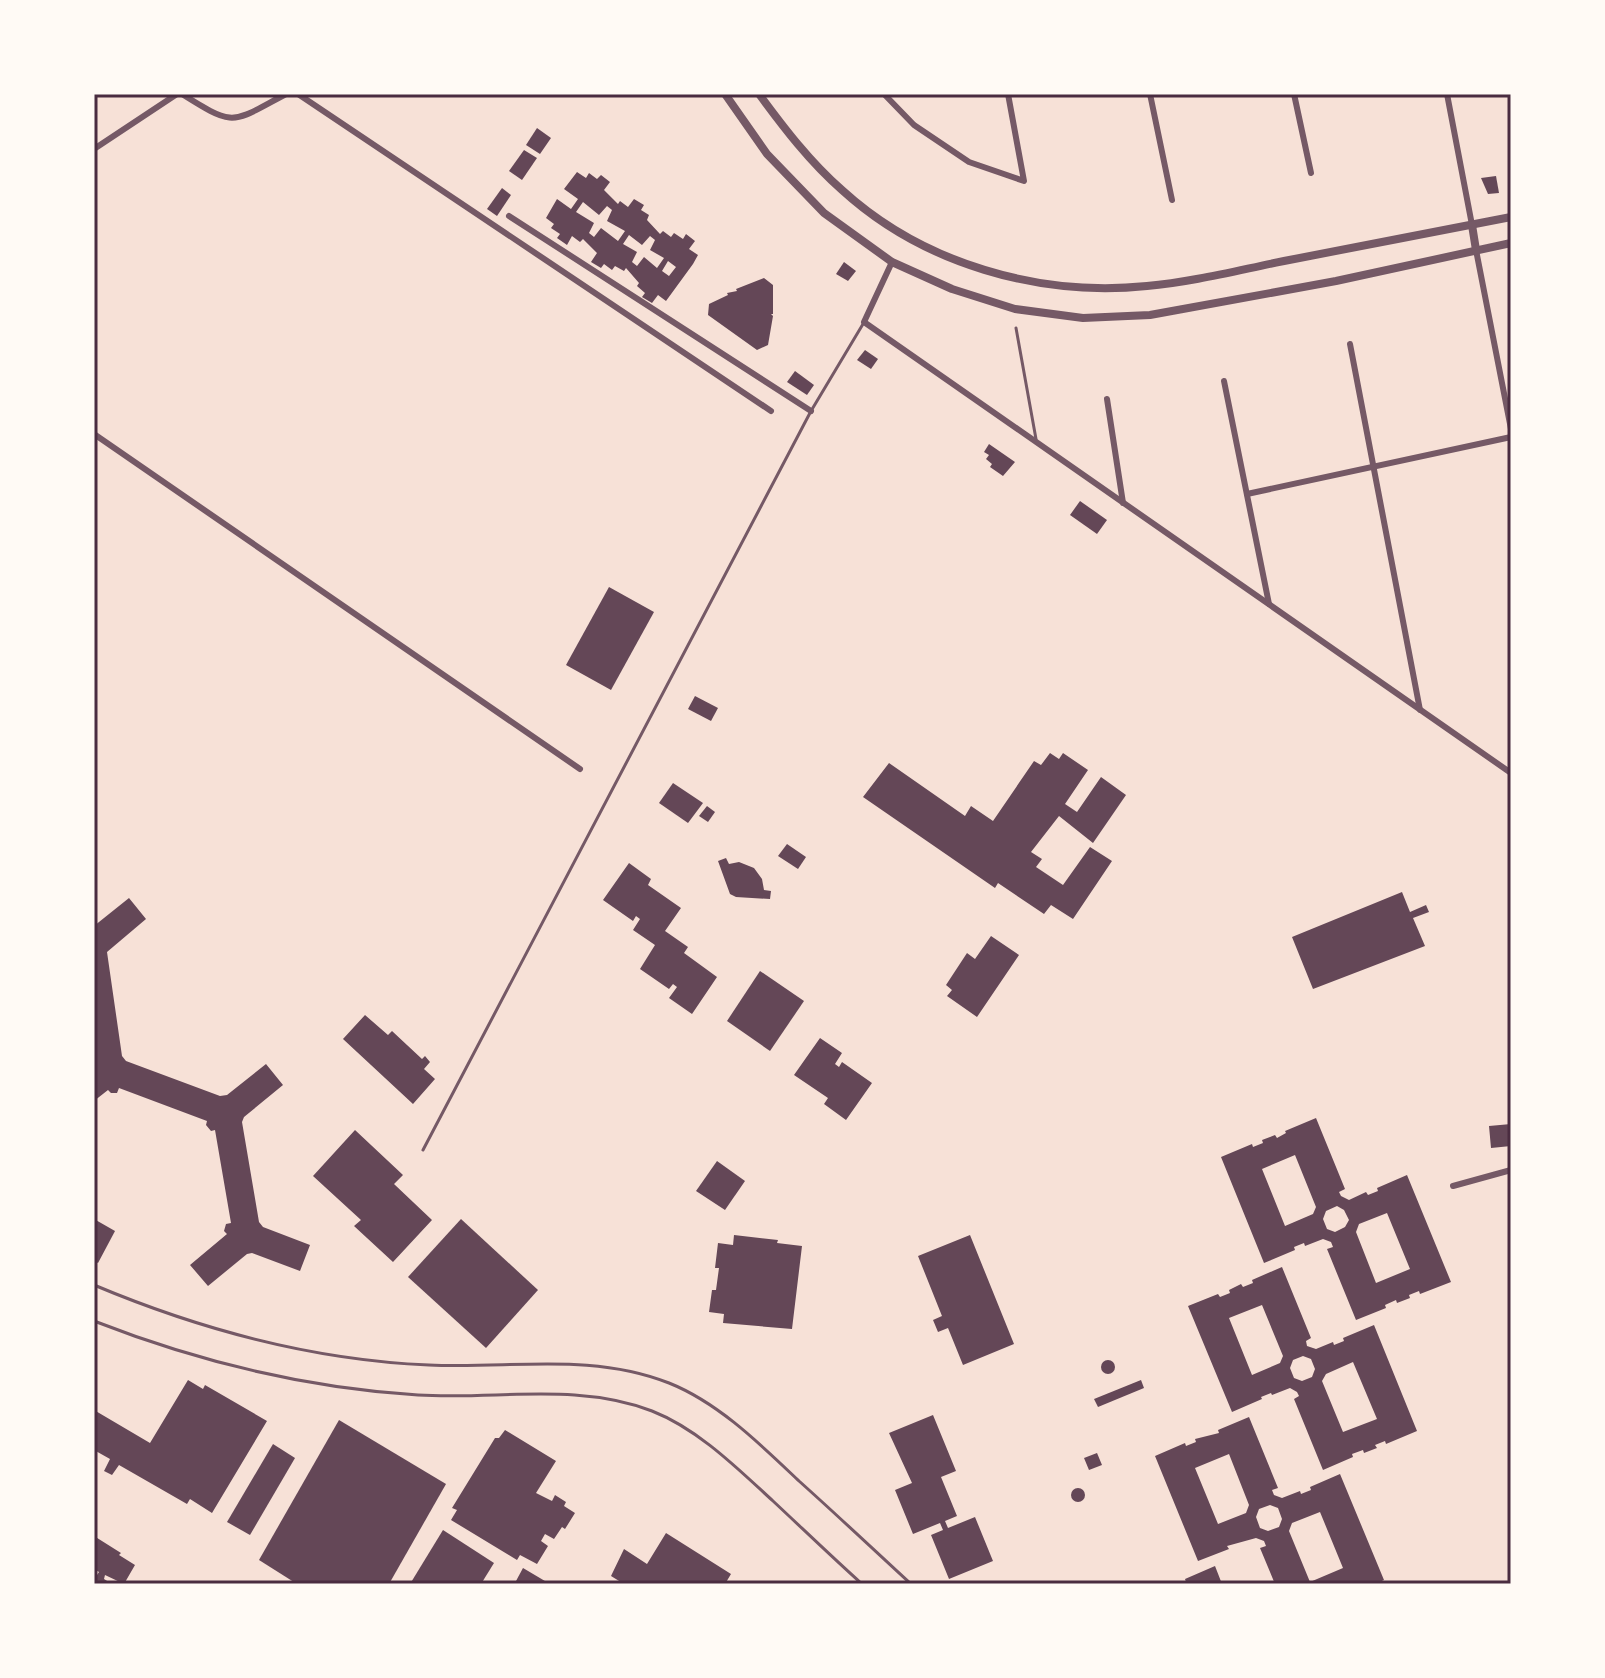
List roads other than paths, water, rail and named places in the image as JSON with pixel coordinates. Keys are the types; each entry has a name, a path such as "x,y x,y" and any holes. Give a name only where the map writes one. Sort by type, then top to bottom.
{"street":[{"path":"94,149 180,94 218,117 237,120 286,94"},
{"path":"298,94 771,411"},
{"path":"725,94 767,154 824,213 892,262 952,289 1015,309 1083,318 1150,315 1336,281 1511,243"},
{"path":"759,94 789,135 843,192 906,237 962,262 1021,281 1083,289 1147,286 1511,217"},
{"path":"884,94 914,125 969,162 1024,181 1008,94"},
{"path":"1150,94 1172,200"},
{"path":"1294,94 1311,173"},
{"path":"1447,94 1511,429"},
{"path":"509,216 811,411"},
{"path":"892,262 864,322 1511,773"},
{"path":"1350,344 1420,710"},
{"path":"1224,381 1269,604"},
{"path":"1107,399 1123,503"},
{"path":"94,434 580,769"},
{"path":"1247,494 1511,437"},
{"path":"1453,1186 1511,1170"}],"lane":[{"path":"423,1150 811,411 864,322"},
{"path":"1016,328 1037,443"},
{"path":"94,1285 189,1322 312,1352 427,1365 577,1363 625,1369 671,1384 718,1411 760,1445 911,1584"},
{"path":"94,1321 175,1351 302,1382 419,1396 569,1393 613,1399 655,1412 698,1437 738,1469 862,1584"}]}
